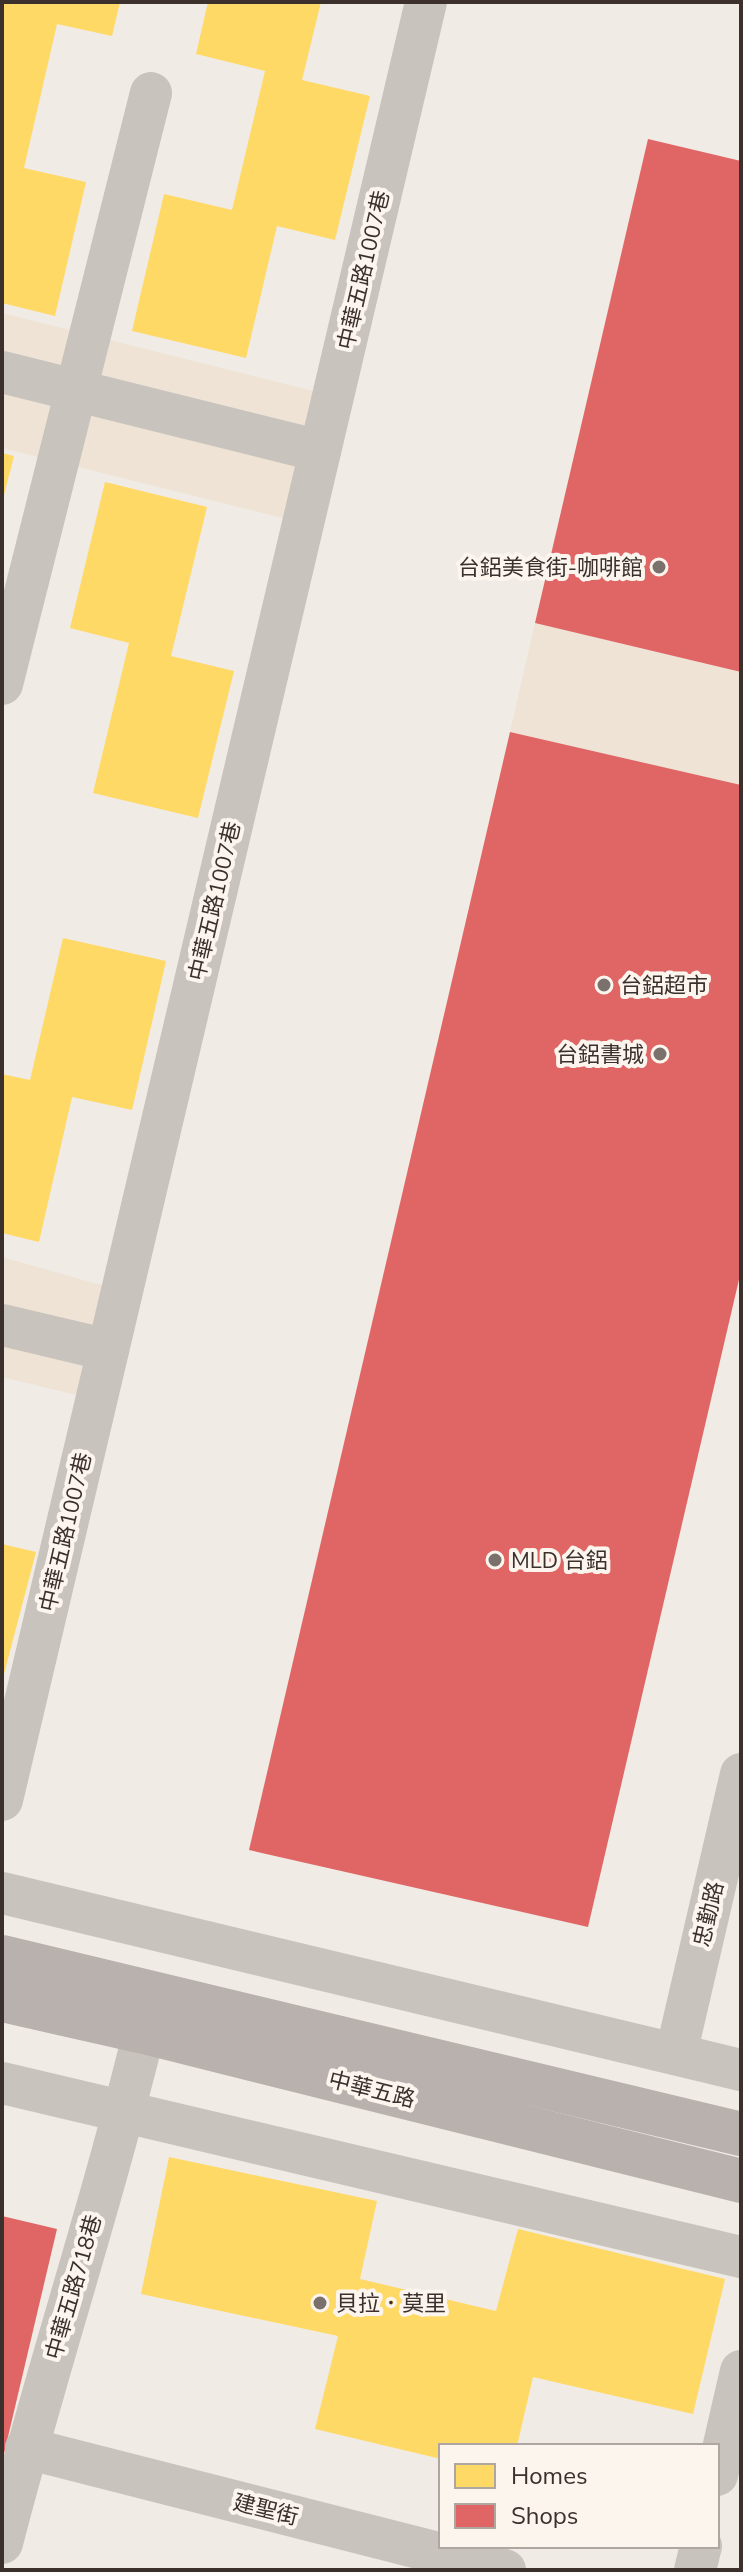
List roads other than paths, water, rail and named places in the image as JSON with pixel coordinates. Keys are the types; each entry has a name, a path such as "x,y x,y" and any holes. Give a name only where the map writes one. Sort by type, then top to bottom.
{"main road":[{"name":"中華五路","path":"2,1957 741,2134"},
{"name":"中華五路","path":"2,2000 144,2032 741,2181"}],"street":[{"name":"中華五路1007巷","path":"2,1800 426,2"},
{"path":"2,684 151,93"},
{"path":"2,372 320,451"},
{"path":"2,1325 108,1350"},
{"name":"忠勤路","path":"676,2054 741,1774"},
{"path":"2,1893 741,2070"},
{"name":"中華五路718巷","path":"2,2543 26,2448 124,2113 144,2032"},
{"path":"2,2083 741,2257"},
{"path":"719,2466 741,2371"},
{"name":"建聖街","path":"26,2448 505,2570"},
{"path":"695,2570 700,2548"}],"place":[{"name":"台鋁美食街-咖啡館","path":"659,567"},
{"name":"台鋁超市","path":"604,985"},
{"name":"台鋁書城","path":"660,1054"},
{"name":"MLD 台鋁","path":"495,1560"},
{"name":"貝拉．莫里","path":"320,2303"}]}
